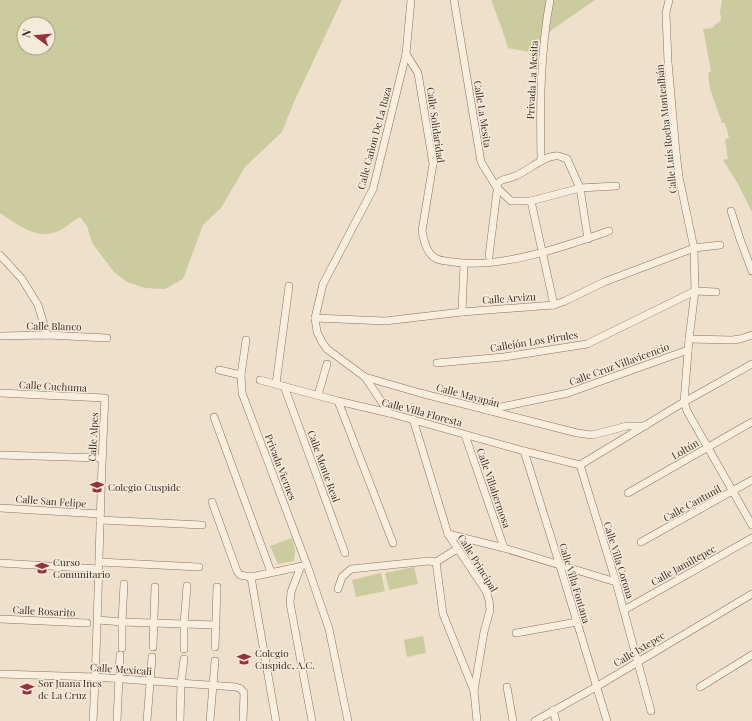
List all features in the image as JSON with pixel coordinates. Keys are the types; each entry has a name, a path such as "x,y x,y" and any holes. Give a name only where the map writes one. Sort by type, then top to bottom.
{"street":[{"name":"Calle Cañon De La Raza","path":"315,318 326,276 373,189 406,54 411,0"},
{"name":"Calle La Mesita","path":"454,0 481,162 497,188 511,201 531,202 580,188 616,186"},
{"name":"Privada La Mesita","path":"541,161 541,80 545,25 550,0"},
{"name":"Calle Luís Rocha Montealbán","path":"668,0 666,13 668,62 676,152 679,177 694,248 695,291 689,339 684,402 687,411 752,525"},
{"name":"Calle Solidaridad","path":"406,54 418,73 433,164 422,231 424,242 428,250 436,258 442,261 464,264 514,258 543,252 609,231"},
{"path":"490,256 497,188 500,180 515,177 534,167 541,161 555,156 567,159 580,188 588,238"},
{"path":"531,202 554,305"},
{"path":"731,211 752,271"},
{"name":"Calle Arvizu","path":"315,318 385,321 462,312 554,305 604,282 694,248 720,245"},
{"path":"0,255 22,279 38,305 47,335"},
{"path":"462,312 464,264"},
{"path":"276,384 289,286"},
{"path":"695,291 716,292"},
{"name":"Callejón Los Pirules","path":"437,363 504,357 587,344 695,291"},
{"name":"Calle Mayapán","path":"315,318 317,332 325,346 365,376 420,393 577,434 592,435 627,426 645,426"},
{"name":"Calle Blanco","path":"0,336 47,335 107,338"},
{"path":"689,339 732,340 752,335"},
{"name":"Privada Viernes","path":"246,340 241,375 242,393 304,566"},
{"name":"Calle Cruz Villavicencio","path":"485,410 573,392 688,350"},
{"path":"318,395 327,364"},
{"path":"580,465 684,402 752,364"},
{"path":"219,370 241,375"},
{"path":"365,376 389,413"},
{"name":"Calle Villa Floresta","path":"260,380 412,419 524,451 580,465"},
{"name":"Calle Monte Real","path":"284,386 345,553"},
{"name":"Calle Cuchuma","path":"0,393 105,398"},
{"name":"Calle Alpes","path":"93,721 98,620 100,517 105,398"},
{"path":"338,401 393,543"},
{"path":"214,418 271,572"},
{"name":"Calle Principal","path":"412,419 448,534 486,591 489,600 490,610 484,632 474,691 477,721"},
{"name":"Loltún","path":"628,493 752,422"},
{"name":"Calle Villahermosa","path":"465,434 504,548"},
{"name":"Calle Villa Fontana","path":"524,451 607,721"},
{"path":"0,455 102,458"},
{"name":"Calle Villa Corona","path":"580,465 616,582 651,711"},
{"name":"Calle Cantunil","path":"641,542 752,480"},
{"path":"212,502 237,571 240,575 251,577 304,566"},
{"name":"Calle San Felipe","path":"0,508 202,525"},
{"path":"448,534 504,548 616,582"},
{"name":"Calle Jamiltepec","path":"624,610 752,538"},
{"path":"338,589 342,577 351,569 429,561 436,562 457,549"},
{"path":"436,562 443,614 474,691"},
{"path":"0,563 199,567"},
{"path":"304,566 291,592 290,603 312,721"},
{"path":"304,566 329,629 348,721"},
{"path":"251,577 276,721"},
{"path":"117,721 124,584"},
{"path":"184,649 187,586"},
{"path":"215,647 217,587"},
{"path":"153,647 155,588"},
{"name":"Calle Ixtepec","path":"535,721 596,687 752,594"},
{"name":"Calle Rosarito","path":"0,619 87,623"},
{"path":"98,620 216,625"},
{"path":"516,633 577,622"},
{"path":"700,687 752,655"},
{"path":"147,721 152,657"},
{"path":"180,721 181,683 184,659"},
{"path":"210,721 215,661"},
{"name":"Calle Mexicali","path":"0,674 118,679 236,687 241,689 244,693 243,721"},
{"path":"507,686 513,721"},
{"path":"553,710 556,721"}],"green space":[{"path":"0,0 342,0 294,102 282,132 245,167 221,208 203,225 183,279 165,289 145,288 127,282 114,272 92,243 87,226 80,217 59,231 51,234 35,233 13,222 0,213"},
{"path":"491,0 595,0 553,29 530,52 508,48"},
{"path":"722,0 752,0 752,212 738,184 723,160 728,159 725,140 729,137 725,123 722,123 710,89 708,73 711,71 703,29 712,28 721,20 720,12"},
{"path":"292,538 295,550 294,561 278,564 270,546"},
{"path":"414,567 418,584 389,590 385,573"},
{"path":"381,573 385,591 356,597 352,580"},
{"path":"423,636 426,653 407,657 404,640"}],"place":[{"name":"Colegio Cuspide","path":"97,487"},
{"name":"Curso Comunitario","path":"42,568"},
{"name":"Colegio Cuspide, A.C.","path":"244,659"},
{"name":"Sor Juana Ines de La Cruz","path":"27,689"}]}
